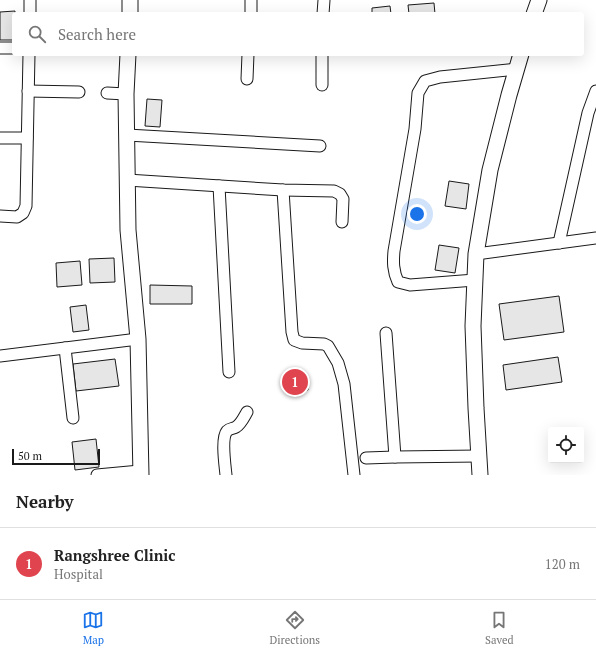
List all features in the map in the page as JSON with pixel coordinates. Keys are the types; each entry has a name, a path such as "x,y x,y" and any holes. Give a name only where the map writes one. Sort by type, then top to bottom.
{"street":[{"path":"30,0 30,12"},
{"path":"130,0 130,12"},
{"path":"251,0 251,12"},
{"path":"323,12 324,0"},
{"path":"535,12 539,0"},
{"path":"0,48 12,48"},
{"path":"0,216 17,217 24,213 26,206 29,56"},
{"path":"97,475 141,473 138,339 128,230 126,94 128,56"},
{"path":"247,79 248,56"},
{"path":"322,56 322,85"},
{"path":"480,475 473,326 476,254 490,170 520,56"},
{"path":"475,280 410,285 398,282 394,274 392,263 415,129 418,93 425,81 440,77 516,69"},
{"path":"28,91 79,92"},
{"path":"559,243 588,113 596,91"},
{"path":"107,93 126,94"},
{"path":"127,135 320,146"},
{"path":"0,138 27,138"},
{"path":"128,180 284,190 334,191 340,194 343,199 342,222"},
{"path":"219,186 229,372"},
{"path":"284,190 292,332 294,340 324,344 328,346 338,363 344,384 354,475"},
{"path":"476,254 596,238"},
{"path":"386,333 395,457"},
{"path":"0,356 138,339"},
{"path":"65,348 73,418"},
{"path":"226,475 224,439 226,432 229,429 237,427 242,421 246,412"},
{"path":"366,458 478,456"}],"building":[{"path":"434,3 435,12 409,12 408,5"},
{"path":"390,6 391,12 372,12 372,8"},
{"path":"15,11 12,12 12,40 0,40 0,12"},
{"path":"147,99 162,100 160,127 145,126"},
{"path":"449,181 469,184 466,209 445,206"},
{"path":"439,245 459,248 455,273 435,270"},
{"path":"114,258 115,282 90,283 89,259"},
{"path":"80,261 82,285 57,287 56,263"},
{"path":"150,285 192,286 192,304 150,304"},
{"path":"559,296 564,332 504,340 499,304"},
{"path":"86,305 89,330 73,332 70,307"},
{"path":"558,357 562,382 506,390 503,365"},
{"path":"115,359 119,386 76,391 73,364"},
{"path":"283,375 307,375 308,390 284,391"},
{"path":"96,439 99,467 75,470 72,442"}],"place":[{"name":"Rangshree Clinic","path":"295,382"}]}
